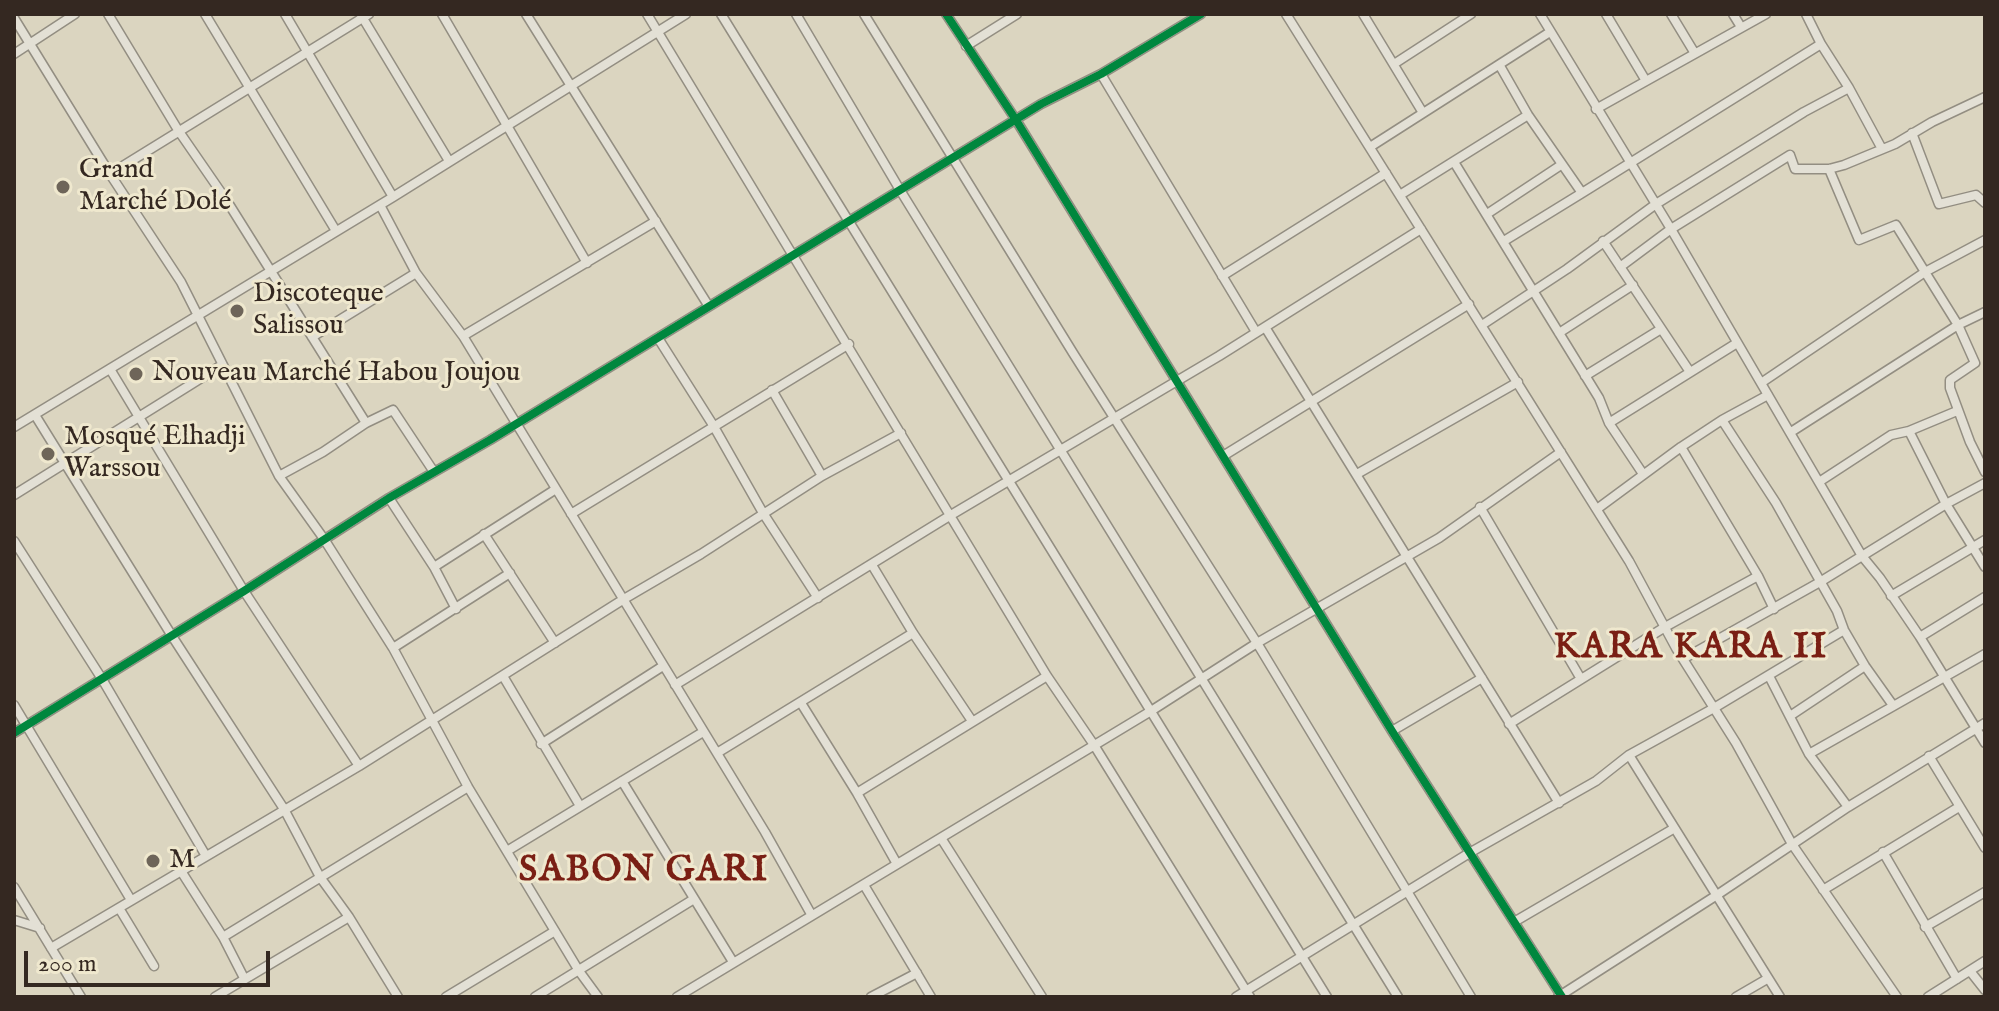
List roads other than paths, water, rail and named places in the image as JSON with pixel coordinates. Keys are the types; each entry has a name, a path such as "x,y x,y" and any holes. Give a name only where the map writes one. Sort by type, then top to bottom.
{"street":[{"path":"14,54 75,14"},
{"path":"108,14 178,130 227,201 366,423"},
{"path":"205,14 336,231"},
{"path":"285,14 393,197"},
{"path":"442,14 587,263"},
{"path":"526,14 708,305"},
{"path":"647,14 1047,676 1094,745 1248,994"},
{"path":"14,427 380,205 686,14"},
{"path":"721,14 1327,997"},
{"path":"796,14 900,190 1398,997"},
{"path":"864,14 1257,643 1471,997"},
{"path":"946,14 1016,120 1316,609 1560,996 1848,807 1985,723"},
{"path":"966,46 1017,14"},
{"path":"14,733 389,498 517,424 1016,120 1201,14"},
{"path":"1363,14 1423,113"},
{"path":"1394,64 1471,14"},
{"path":"1540,14 1671,229 1862,556 1920,637 1985,743"},
{"path":"1606,14 1646,81"},
{"path":"1671,14 1694,52"},
{"path":"1733,14 1741,27"},
{"path":"1596,109 1766,14"},
{"path":"1806,14 1882,149"},
{"path":"110,174 364,15 449,161"},
{"path":"1287,15 1597,509 1792,844 1897,997"},
{"path":"14,18 181,282 279,476 324,539 393,648 468,787 579,971 598,997"},
{"path":"1370,147 1550,32"},
{"path":"1504,241 1821,44"},
{"path":"1500,66 1528,115 1582,193"},
{"path":"1101,74 1222,276 1312,402 1559,803"},
{"path":"1482,325 1656,204 1804,112 1849,88"},
{"path":"1620,267 1671,229 1790,155 1795,169 1829,169 1882,149 1985,97"},
{"path":"1400,195 1528,115"},
{"path":"1912,133 1939,204 1976,195 1985,203"},
{"path":"1454,162 1599,398 1609,423 1643,474"},
{"path":"1487,214 1561,165"},
{"path":"1829,169 1859,240 1896,225 1958,325 1975,363 1950,380 1957,411 1985,472"},
{"path":"1222,276 1386,173"},
{"path":"380,205 416,273 463,336 717,753 811,914"},
{"path":"463,336 656,221"},
{"path":"675,685 1421,229"},
{"path":"1761,383 1925,272 1985,240"},
{"path":"1603,241 1690,372"},
{"path":"312,337 416,273"},
{"path":"1559,333 1633,285"},
{"path":"1223,456 1469,304"},
{"path":"1791,432 1958,325 1985,312"},
{"path":"1585,376 1661,329"},
{"path":"658,338 818,598"},
{"path":"1609,423 1737,343"},
{"path":"571,514 849,344"},
{"path":"14,495 222,365"},
{"path":"110,369 244,591 359,766"},
{"path":"1357,474 1518,382"},
{"path":"772,390 822,476"},
{"path":"1597,509 1681,447 1768,395"},
{"path":"279,476 393,410 434,472"},
{"path":"1819,482 1891,435 1957,411"},
{"path":"35,415 284,809 320,877 349,917 395,996"},
{"path":"1722,420 1776,503 1837,611 1844,630 1892,704"},
{"path":"1909,431 1946,504 1985,567"},
{"path":"51,948 359,766 822,476 901,433"},
{"path":"1681,447 1758,576 1774,609"},
{"path":"677,997 1203,680 1257,643 1439,538 1561,452"},
{"path":"1683,659 1774,609 1985,483"},
{"path":"434,567 556,489"},
{"path":"389,498 434,567 456,609"},
{"path":"1480,507 1581,679"},
{"path":"484,534 555,643"},
{"path":"1891,596 1985,540"},
{"path":"14,541 102,679 206,856"},
{"path":"872,565 972,721"},
{"path":"393,648 510,573"},
{"path":"1509,724 1665,627 1758,576"},
{"path":"1920,637 1985,597"},
{"path":"1236,997 1248,994 1301,956 1471,852 1596,781 1629,755 1844,630"},
{"path":"717,753 913,633"},
{"path":"1809,754 1856,729 1892,704 1985,654"},
{"path":"541,744 663,666"},
{"path":"1790,716 1865,666"},
{"path":"503,676 580,806"},
{"path":"857,793 1047,676"},
{"path":"1769,676 1809,754 1848,807"},
{"path":"1392,731 1482,678"},
{"path":"801,703 897,864"},
{"path":"14,705 131,900"},
{"path":"507,851 703,732"},
{"path":"1629,755 1780,997"},
{"path":"1929,756 1985,848"},
{"path":"622,781 733,962"},
{"path":"223,937 468,787"},
{"path":"1823,890 1959,807"},
{"path":"1514,922 1673,829"},
{"path":"941,838 1042,997"},
{"path":"1883,852 1957,979"},
{"path":"181,871 223,937 244,978"},
{"path":"864,885 931,997"},
{"path":"14,887 81,997"},
{"path":"1925,927 1985,892"},
{"path":"535,997 694,899"},
{"path":"119,908 154,966"},
{"path":"215,997 349,917"},
{"path":"14,920 40,928"},
{"path":"446,997 555,931"},
{"path":"1928,997 1985,961"},
{"path":"1970,971 1985,990"},
{"path":"871,997 917,973"},
{"path":"1736,997 1767,979"}],"place":[{"name":"Grand Marché Dolé","path":"63,187"},
{"name":"Discoteque Salissou","path":"237,311"},
{"name":"Nouveau Marché Habou Joujou","path":"136,374"},
{"name":"Mosqué Elhadji Warssou","path":"48,454"},
{"name":"M","path":"153,861"}],"district":[{"name":"KARA KARA II","path":"1691,650"},
{"name":"SABON GARI","path":"644,873"}]}
